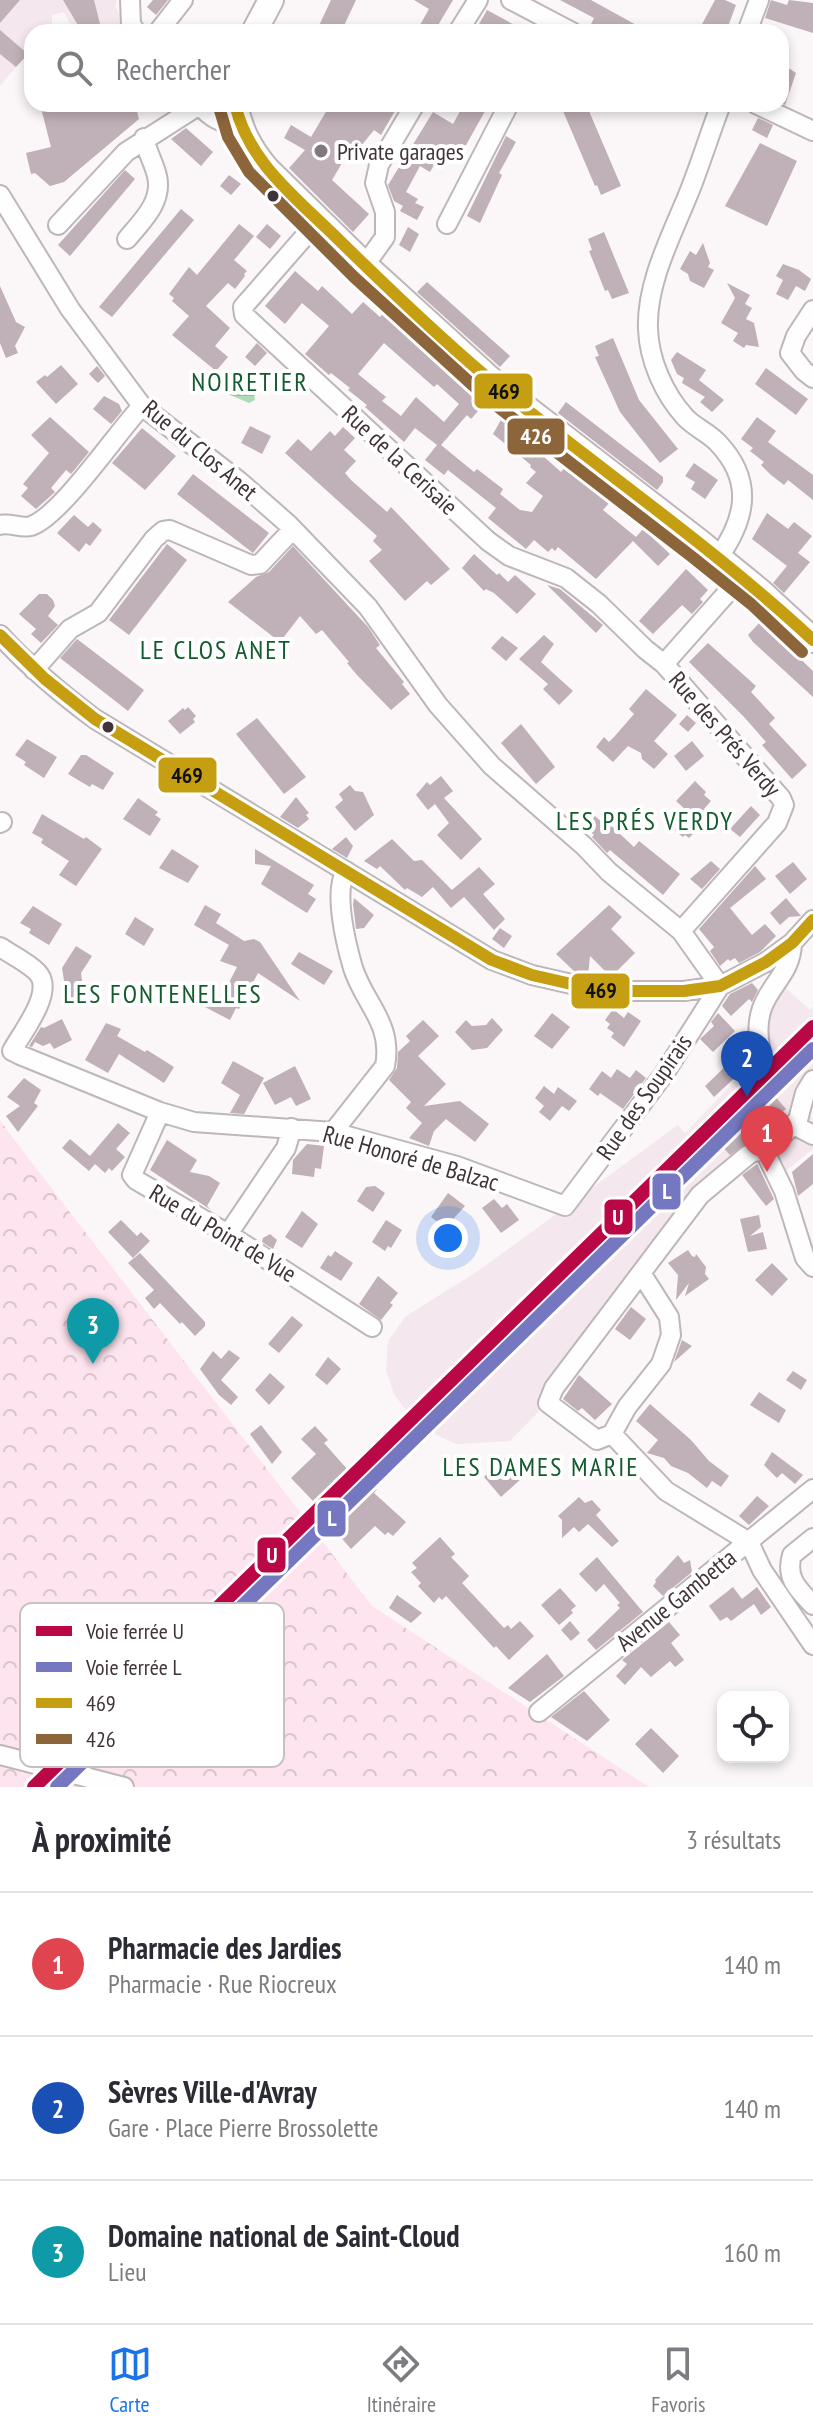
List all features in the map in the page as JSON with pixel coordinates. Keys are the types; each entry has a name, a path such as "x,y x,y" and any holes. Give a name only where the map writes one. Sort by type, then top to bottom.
{"main road":[{"path":"258,24 271,0"},
{"path":"237,115 253,152 267,169 365,265 499,387 742,576 813,640"}],"street":[{"path":"130,0 131,24"},
{"path":"164,24 183,0"},
{"path":"463,24 478,0"},
{"path":"511,0 547,24"},
{"path":"750,24 759,0"},
{"path":"58,225 126,152 186,112"},
{"path":"206,112 221,123 237,115"},
{"path":"365,265 385,237 385,212 375,183 379,165 410,112"},
{"path":"447,224 505,112"},
{"path":"712,112 660,266 649,307 648,331 664,389 686,419 717,442 736,465 742,494 740,523 718,558"},
{"path":"773,112 813,131"},
{"path":"127,239 154,206 158,192 157,176 144,138"},
{"name":"Rue du Clos Anet","path":"0,195 70,309 142,406 239,481 293,529 368,607 438,705 492,766 584,846 609,872 681,931 720,986"},
{"name":"Rue de la Cerisaie","path":"319,220 243,307 244,315 488,541 509,556 566,578 664,664"},
{"path":"813,310 796,336 790,353 813,378"},
{"path":"0,525 26,527 40,521 72,490 142,406"},
{"path":"34,670 70,629 98,613 163,531 170,530 251,565 260,564 293,529"},
{"name":"Rue des Prés Verdy","path":"681,931 777,823 784,805 664,664 742,576"},
{"path":"0,635 55,690 95,719 492,960 532,975 602,991 684,991 720,986 766,962 792,943 813,920"},
{"path":"333,1132 385,1066 387,1054 387,1039 379,1015 353,969 340,902 341,880 346,871"},
{"path":"760,1047 757,1030 761,1006 791,957 792,943"},
{"name":"Rue Honoré de Balzac","path":"0,947 38,973 43,982 42,998 12,1051 160,1112 194,1122 333,1132 457,1166 565,1206"},
{"name":"Rue des Soupirais","path":"565,1206 664,1074 720,986"},
{"path":"641,1273 669,1317 671,1335 661,1364 627,1407 612,1434 597,1440 548,1403 554,1388 700,1195 755,1151 765,1152 794,1125 809,1087"},
{"name":"Rue du Point de Vue","path":"160,1112 132,1175 136,1180 228,1234 372,1327"},
{"path":"794,1125 813,1135"},
{"path":"228,1234 286,1148 292,1128"},
{"path":"765,1152 784,1191 805,1258 813,1267"},
{"path":"612,1434 666,1491 749,1542 762,1570 813,1645"},
{"name":"Avenue Gambetta","path":"539,1712 749,1542 810,1499"},
{"path":"806,1543 790,1562 791,1578 813,1605"},
{"path":"0,1755 20,1760"},
{"path":"46,1767 124,1787"}],"shaded area":[{"path":"0,0 117,0 115,6 125,24 70,24 64,12 52,15 52,24 24,24 24,58 0,86"},
{"path":"233,383 254,393 255,400 249,403 228,394"},
{"path":"780,983 810,1010 813,1007 813,1069 795,1087 793,1094 813,1120 813,1149 777,1178 755,1151 692,1199 544,1406 510,1441 456,1444 416,1425 394,1394 386,1371 388,1341 405,1317 481,1269 678,1125 685,1133 771,1044 767,1027"}],"green space":[{"path":"0,1121 372,1606 649,1787 0,1787"}],"building":[{"path":"0,0 20,0 0,23"},
{"path":"63,0 94,0 100,24 77,24"},
{"path":"153,0 168,0 156,15 147,7"},
{"path":"331,0 356,0 345,24 320,24"},
{"path":"414,0 453,0 439,24 421,24 429,9"},
{"path":"560,0 591,0 634,24 591,24 594,18"},
{"path":"715,0 736,5 729,24 702,24"},
{"path":"771,0 787,5 789,0 813,3 813,33 789,24 765,18"},
{"path":"487,10 512,24 479,24"},
{"path":"0,30 24,51 24,58 16,67 0,54"},
{"path":"789,68 796,73 789,93"},
{"path":"42,112 137,112 139,119 64,182 50,186 35,173 31,174 26,153 51,147"},
{"path":"326,112 394,112 381,135 374,130 361,146 354,143 332,180 369,214 353,232 289,168 305,150 284,138 291,125 311,137"},
{"path":"433,112 453,124 460,112 485,112 461,154 452,149 450,153 443,149 430,172 420,166 406,192 418,199 415,203 424,207 417,220 400,211 403,206 394,201 388,185"},
{"path":"563,112 589,112 621,186 601,195"},
{"path":"758,118 773,125 767,138 752,130"},
{"path":"186,128 213,152 201,166 171,139"},
{"path":"506,136 516,142 499,173 502,175 480,223 467,216"},
{"path":"760,143 797,161 767,226 725,206"},
{"path":"125,170 135,179 70,256 58,245"},
{"path":"229,175 241,184 231,195 220,186"},
{"path":"181,209 194,220 112,317 99,307"},
{"path":"239,224 254,236 234,260 247,271 245,276 235,289 228,283 206,306 230,328 215,346 228,357 216,371 172,335 189,316 172,301 174,298 169,294 189,267 197,275"},
{"path":"267,224 281,236 270,249 256,237"},
{"path":"408,227 419,234 410,252 399,245"},
{"path":"604,232 629,293 612,299 608,290 605,291 589,251 592,250 588,239"},
{"path":"703,243 710,263 708,267 714,270 704,288 690,281 688,274 680,269 690,251 696,255"},
{"path":"783,264 811,279 805,291 796,286 788,300 776,294 783,280 776,276"},
{"path":"295,271 318,291 322,286 352,314 363,302 380,317 385,311 397,321 394,325 485,403 471,419 467,415 441,445 474,472 477,469 503,489 500,494 520,510 532,512 543,496 526,483 536,472 493,434 502,418 531,442 520,456 543,456 561,472 566,466 610,502 603,510 636,537 643,529 670,554 658,566 633,541 596,579 558,547 548,552 534,540 526,549 488,518 496,508 448,470 444,475 425,460 437,445 415,428 404,442 348,390 350,388 305,354 329,326 302,303 285,324 265,306","holes":["384,343 434,387 437,384 459,404 444,422 416,397 401,416 382,401 386,397 358,374"]},
{"path":"427,282 510,356 500,367 417,292"},
{"path":"727,283 750,295 745,304 752,308 746,319 754,323 759,347 746,345 744,348 733,341 738,333 721,323 735,298"},
{"path":"0,286 16,322 25,327 15,346 18,353 6,358 0,343"},
{"path":"613,338 639,400 678,449 660,463 620,412 595,357 599,356 595,346"},
{"path":"257,343 267,353 255,366 245,357"},
{"path":"677,352 706,370 699,380 724,400 712,412 700,402 705,397 682,383 684,378 677,374 671,360"},
{"path":"61,365 78,384 56,404 36,382"},
{"path":"97,366 105,376 98,383 89,374"},
{"path":"766,368 808,399 796,415 755,384"},
{"path":"104,396 119,404 122,411 111,424 93,409"},
{"path":"566,402 663,477 657,490 558,413"},
{"path":"50,417 89,452 71,474 66,470 51,488 55,492 36,509 21,496 28,488 23,484 49,453 31,435"},
{"path":"757,417 776,431 768,442 813,475 813,500 788,480 784,485 771,475 761,465 764,462 750,451 753,448 741,439"},
{"path":"250,426 271,436 262,454 241,443"},
{"path":"343,427 355,438 344,450 356,461 345,473 387,512 391,507 450,569 431,585 427,581 405,601 369,561 382,550 373,541 377,536 285,453 298,439 311,451 330,431 335,436"},
{"path":"142,428 176,456 145,490 112,463"},
{"path":"694,463 718,480 705,499 691,489 695,482 685,476"},
{"path":"193,474 269,533 253,553 177,494"},
{"path":"767,513 788,529 794,522 812,536 798,553 810,562 784,593 773,583 787,566 752,539"},
{"path":"74,515 88,527 93,522 102,530 90,546 86,543 79,552 57,533"},
{"path":"167,544 187,560 129,635 109,620"},
{"path":"293,546 368,627 380,645 376,648 404,682 402,684 410,694 391,710 357,675 322,630 316,634 300,616 280,642 228,602 256,577 269,572"},
{"path":"474,554 497,575 499,573 508,582 515,575 536,594 517,614 494,593 484,591 462,568"},
{"path":"686,569 708,590 700,599 703,602 692,614 682,605 653,634 639,621"},
{"path":"547,585 560,589 603,625 596,633"},
{"path":"39,594 47,594 53,600 55,606 48,616 58,625 41,643 31,634 36,629 19,614"},
{"path":"761,621 813,671 813,697 748,635"},
{"path":"544,635 554,644 541,662 573,691 559,705 543,689 548,684 519,659"},
{"path":"502,636 518,648 506,661 491,648"},
{"path":"77,639 144,690 128,711 60,658"},
{"path":"708,643 756,686 751,692 775,718 769,724 807,765 792,779 762,745 766,742 745,718 689,662"},
{"path":"646,689 677,715 654,741 668,754 654,769 642,759 641,753 628,746 613,762 596,747 604,737 609,742 634,714 629,709"},
{"path":"188,707 196,716 193,719 195,722 180,734 168,721"},
{"path":"687,715 696,723 688,732 679,724"},
{"path":"257,718 306,777 284,794 236,734"},
{"path":"521,724 555,767 536,784 501,743"},
{"path":"27,739 57,757 44,778 15,755"},
{"path":"692,741 704,756 686,771 674,756"},
{"path":"81,755 114,773 103,790 92,784 90,787 68,774"},
{"path":"441,776 453,791 444,798 482,839 461,860 437,835 449,823 435,804 428,810 416,795 427,782 430,785"},
{"path":"695,781 711,801 704,809 712,815 689,838 674,830 687,811 676,801"},
{"path":"350,785 355,791 363,792 374,815 355,831 335,807 343,800 339,794"},
{"path":"296,797 309,813 306,815 309,819 298,828 280,817"},
{"path":"138,798 158,812 155,815 161,819 150,836 123,819"},
{"path":"751,806 760,815 740,837 730,829"},
{"path":"587,809 604,824 606,821 634,847 639,841 680,874 663,895 610,850 607,853 592,837 594,835 577,819"},
{"path":"42,814 102,849 76,886 59,875 69,861 41,843 43,839 32,833"},
{"path":"346,837 353,846 347,858 332,849"},
{"path":"392,839 414,861 422,860 452,890 479,867 495,884 483,894 505,919 494,930 464,897 451,908 433,887 422,897 407,888 405,890 380,866 377,869 364,861"},
{"path":"172,849 199,866 188,883 159,868"},
{"path":"255,849 314,885 308,894 316,899 307,913 261,884 271,866 255,864"},
{"path":"711,861 720,869 702,889 690,879"},
{"path":"793,862 807,879 790,894 775,876"},
{"path":"755,866 766,879 730,908 752,935 765,924 776,936 760,952 739,963 735,958 728,959 720,966 710,951 714,947 699,929"},
{"path":"354,898 374,915 364,928 356,929"},
{"path":"786,898 801,916 789,917 780,925 770,913"},
{"path":"205,905 221,914 216,923 244,941 254,939 260,942 300,1001 258,973 230,1020 203,1006 208,994 220,1000 237,967 220,961 229,945 194,925"},
{"path":"609,905 622,917 611,929 635,953 611,977 590,956 588,976 575,972 556,954"},
{"path":"33,906 62,924 49,945 29,933 31,929 20,923"},
{"path":"135,917 154,929 144,946 125,934"},
{"path":"500,928 512,936 504,948 492,939"},
{"path":"76,946 92,956 81,973 83,989 90,990 88,1006 63,1002 65,987 62,968"},
{"path":"299,952 333,971 324,985 291,964"},
{"path":"752,983 758,990 752,1002 749,999 731,1016 722,1006 730,994"},
{"path":"613,1009 624,1018 628,1012 641,1021 624,1047 611,1037 614,1033 607,1028 610,1024 605,1020"},
{"path":"552,1013 570,1027 552,1049 534,1036"},
{"path":"718,1013 735,1031 713,1052 700,1039 714,1026 711,1022"},
{"path":"492,1018 503,1030 487,1048 472,1050 455,1032 466,1020 472,1026 486,1025"},
{"path":"62,1019 72,1040 54,1049 50,1043 43,1046 35,1042 32,1047 29,1046 41,1027"},
{"path":"423,1020 439,1036 418,1056 446,1084 424,1106 460,1101 489,1124 475,1142 446,1119 434,1131 429,1146 409,1138 422,1123 406,1108 411,1102 389,1080 397,1068 398,1052 410,1041 406,1036"},
{"path":"106,1023 121,1029 117,1036 174,1067 164,1083 119,1054 108,1073 85,1060"},
{"path":"732,1060 742,1071 714,1097 705,1086"},
{"path":"233,1061 264,1078 244,1114 230,1113 240,1095 221,1083"},
{"path":"295,1066 311,1099 296,1106 291,1097 275,1105 263,1083"},
{"path":"617,1069 630,1078 636,1070 646,1078 623,1109 589,1089 602,1071 611,1078"},
{"path":"24,1078 41,1090 34,1103 38,1106 18,1132 6,1116 20,1106 7,1097"},
{"path":"544,1086 554,1094 558,1087 577,1101 569,1111 562,1106 550,1121 539,1112 544,1106 535,1098"},
{"path":"774,1095 786,1109 754,1139 730,1155 716,1140 739,1118 744,1123"},
{"path":"118,1123 130,1133 116,1149 125,1157 112,1171 109,1168 105,1173 95,1164 89,1171 62,1148 70,1139 90,1156"},
{"path":"167,1140 197,1160 190,1172 209,1176 220,1183 207,1206 211,1210 150,1170"},
{"path":"307,1144 324,1146 321,1169 315,1168 314,1177 292,1174 293,1160"},
{"path":"813,1154 813,1184 798,1196 792,1172"},
{"path":"757,1164 774,1199 766,1206 742,1175"},
{"path":"375,1186 385,1193 373,1212 357,1201 366,1187"},
{"path":"448,1193 465,1206 445,1228 431,1217"},
{"path":"494,1199 502,1208 507,1204 519,1220 501,1233 482,1208"},
{"path":"302,1211 318,1224 302,1248 285,1237"},
{"path":"759,1215 761,1227 750,1236 763,1232 767,1249 748,1252 740,1219"},
{"path":"121,1220 137,1236 141,1232 150,1241 133,1258 108,1232"},
{"path":"386,1220 402,1230 391,1248 388,1246 385,1251 372,1242"},
{"path":"270,1234 277,1240 273,1249 262,1242"},
{"path":"688,1250 692,1256 696,1254 706,1267 705,1274 709,1279 685,1296 689,1283 676,1300 678,1275 668,1263"},
{"path":"335,1251 353,1263 341,1281 320,1268 328,1255 331,1257"},
{"path":"140,1253 205,1322 195,1336 160,1303 154,1309 145,1298 154,1290 128,1263"},
{"path":"772,1263 788,1279 772,1296 755,1280"},
{"path":"378,1276 398,1293 381,1320 359,1304"},
{"path":"631,1307 646,1319 630,1340 615,1329"},
{"path":"292,1316 303,1325 279,1353 268,1344"},
{"path":"682,1340 692,1346 674,1362"},
{"path":"229,1350 240,1358 221,1380 238,1397 231,1405 219,1395 200,1369 213,1351 221,1359"},
{"path":"328,1357 341,1369 327,1385 315,1375"},
{"path":"793,1371 807,1380 801,1390 786,1380"},
{"path":"270,1373 285,1387 269,1405 255,1390"},
{"path":"579,1375 612,1404 595,1420 582,1408 578,1411 563,1399"},
{"path":"759,1392 786,1410 779,1423 750,1405"},
{"path":"650,1404 729,1476 721,1487 712,1481 707,1488 688,1473 671,1466 664,1458 647,1453 658,1440 636,1421"},
{"path":"261,1425 282,1452 272,1464 250,1434"},
{"path":"315,1426 328,1440 324,1443 347,1469 313,1501 291,1478 316,1454 301,1439"},
{"path":"772,1452 803,1475 795,1484 782,1473 777,1478 764,1465"},
{"path":"504,1458 522,1478 501,1497 484,1477"},
{"path":"366,1485 377,1489 374,1493 406,1522 393,1536 388,1532 385,1535 375,1526 351,1549 315,1508 324,1499 339,1514"},
{"path":"757,1496 769,1506 749,1525 739,1516"},
{"path":"579,1497 585,1503 592,1500 601,1510 596,1515 619,1541 612,1547 588,1524 579,1532 574,1527 562,1538 562,1520 558,1516"},
{"path":"440,1537 455,1554 451,1557 469,1576 462,1583 504,1628 508,1625 511,1629 520,1621 534,1636 509,1660 446,1596 442,1600 439,1597 434,1603 418,1586 421,1583 411,1572 417,1568 412,1563"},
{"path":"678,1555 684,1563 690,1560 692,1572 663,1596 653,1586 655,1580"},
{"path":"597,1557 643,1612 596,1650 587,1640 620,1608 617,1605 620,1603 604,1584 596,1592 579,1574"},
{"path":"733,1587 742,1599 757,1587 771,1607 761,1615 754,1604 731,1621 727,1617 720,1621 709,1606"},
{"path":"560,1588 576,1606 571,1610 573,1613 559,1625 541,1605"},
{"path":"397,1595 422,1613 411,1623 389,1608"},
{"path":"570,1621 580,1633 571,1641 561,1630"},
{"path":"669,1622 680,1635 671,1643 684,1660 675,1667 670,1661 651,1677 641,1667 625,1685 616,1676 627,1664 622,1660"},
{"path":"547,1654 564,1676 530,1702 508,1688"},
{"path":"584,1691 610,1720 587,1741 551,1717"},
{"path":"651,1728 679,1756 663,1773 635,1744"}],"rail line":[{"name":"U","path":"223,1603 813,1027"},
{"name":"L","path":"245,1603 813,1049"},
{"name":"U","path":"34,1787 54,1767"},
{"name":"L","path":"57,1787 77,1767"}],"transit line":[{"name":"426","path":"220,112 228,137 249,172 354,277 489,400 751,604 802,652"},
{"name":"469","path":"238,112 251,145 277,179 419,317 501,389 699,543 813,640"},
{"name":"469","path":"0,635 45,679 95,719 492,960 532,975 602,991 684,991 720,986 766,962 792,943 813,920"}],"place":[{"name":"Private garages","path":"321,151"},
{"name":"Sèvres Ville-d'Avray","path":"747,1097"},
{"name":"Pharmacie des Jardies","path":"767,1172"},
{"name":"Domaine national de Saint-Cloud","path":"93,1364"}],"district":[{"name":"NOIRETIER","path":"250,381"},
{"name":"LE CLOS ANET","path":"216,649"},
{"name":"LES PRÉS VERDY","path":"645,820"},
{"name":"LES FONTENELLES","path":"163,993"},
{"name":"LES DAMES MARIE","path":"541,1466"}]}
